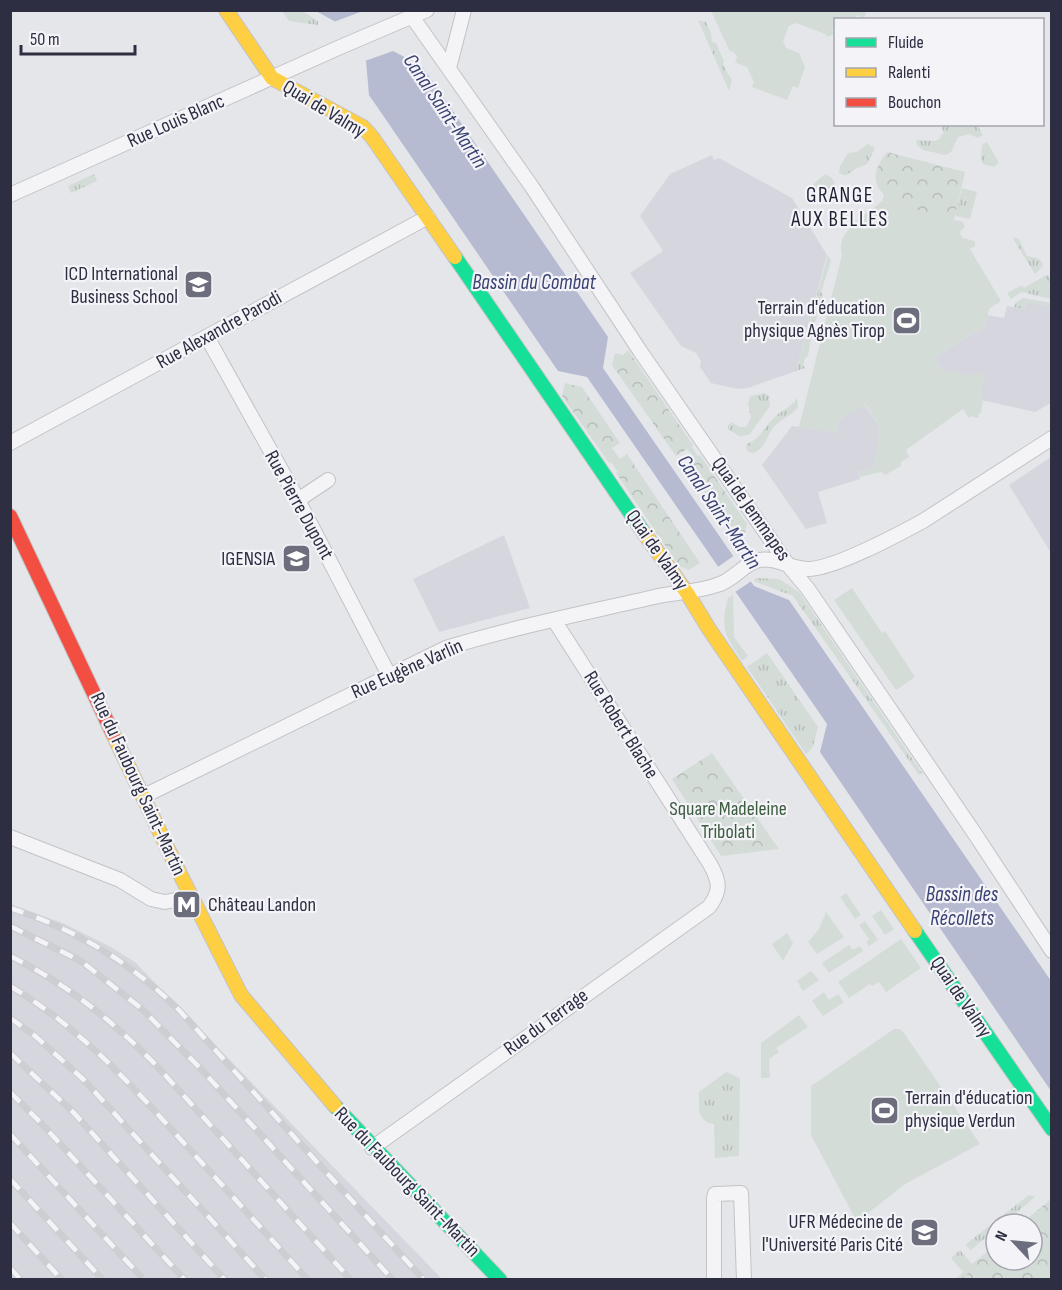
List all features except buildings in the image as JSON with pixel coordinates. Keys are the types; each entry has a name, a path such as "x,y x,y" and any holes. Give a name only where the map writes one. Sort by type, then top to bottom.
{"street":[{"name":"Quai de Valmy","path":"226,10 272,78 363,127 428,217 519,352 687,592 709,629 1052,1129"},
{"path":"413,18 427,10"},
{"path":"449,68 464,10"},
{"name":"Rue Louis Blanc","path":"10,195 341,47 413,18"},
{"name":"Quai de Jemmapes","path":"413,18 532,187 640,351 788,564 808,589 1052,951"},
{"name":"Rue Alexandre Parodi","path":"10,443 428,217"},
{"name":"Rue Pierre Dupont","path":"207,337 298,500 389,675"},
{"path":"788,564 807,569 824,566 901,533 1052,438"},
{"path":"298,500 328,480"},
{"name":"Rue du Faubourg Saint-Martin","path":"10,516 191,897 241,994 372,1148 500,1280"},
{"name":"Rue Eugène Varlin","path":"144,795 446,648 493,634 662,595 720,585 757,561 788,564"},
{"name":"Rue Robert Blache","path":"554,620 710,864 717,880 718,895"},
{"path":"10,837 120,880 151,899 165,902 191,897"},
{"name":"Rue du Terrage","path":"372,1148 709,907 718,895"},
{"path":"714,1280 715,1194 741,1193 744,1280"}],"shaded area":[{"path":"712,155 714,160 719,158 792,198 827,255 796,371 748,388 738,389 711,383 700,367 701,361 696,353 681,346 630,273 663,251 640,216 670,174"},
{"path":"1029,302 1051,307 1051,403 1035,412 981,400 981,389 974,377 942,370 934,358 985,326 987,315 1004,318 1007,306 1024,309"},
{"path":"864,404 880,427 875,467 858,472 860,479 818,492 827,523 806,529 762,465 792,426 837,432 839,420"},
{"path":"1051,457 1051,553 1009,485"},
{"path":"504,535 530,608 439,632 413,579"},
{"path":"10,904 65,924 135,962 442,1279 11,1279"}],"green space":[{"path":"282,11 302,11 318,21 318,25 289,21"},
{"path":"711,11 867,11 864,18 857,15 856,18 834,18 834,29 832,30 834,34 827,37 825,34 796,23 789,26 783,41 786,48 799,53 805,67 798,88 793,86 787,100 752,87 754,82 747,67 734,62 737,56 732,51 730,52"},
{"path":"698,20 706,22 712,42 716,43 724,61 723,64 732,80 729,91"},
{"path":"944,126 978,126 983,135 978,138 969,134 958,137 951,152 946,155 923,150 917,145 916,140 935,141 941,138 940,136 944,133 941,128"},
{"path":"987,142 999,163 994,167 983,164 981,159 982,145"},
{"path":"868,144 875,148 867,164 846,175 839,173 840,166 848,153 857,152"},
{"path":"887,152 965,172 954,220 882,201 884,194 877,184 876,173"},
{"path":"94,174 97,181 71,193 68,186"},
{"path":"826,174 835,184 809,205 805,202 809,190"},
{"path":"962,188 977,192 970,219 955,216"},
{"name":"Terrain d'éducation physique Agnès Tirop","path":"882,201 963,222 965,227 959,232 963,238 975,241 975,246 970,249 1001,301 989,309 985,326 934,358 942,370 974,376 975,373 984,375 981,389 983,392 981,400 983,401 979,417 969,418 963,409 906,450 909,457 901,462 901,466 885,475 881,472 860,477 858,472 875,467 880,427 865,404 839,420 837,433 799,427 842,255 843,239 853,224"},
{"path":"1012,237 1019,239 1027,256 1041,260 1043,266 1035,274"},
{"path":"828,255 831,261 821,292 823,295 814,322 808,356 803,365 805,368 796,371"},
{"path":"1046,275 1051,276 1051,299 1022,292 1011,299 1007,293 1022,285 1024,288"},
{"path":"1023,298 1051,303 1051,307 1029,302 1024,309 1014,307 1015,303"},
{"path":"628,350 693,445 698,456 700,455 747,524 745,533 734,540 684,466 692,460 690,457 692,455 687,449 676,456 612,365 615,353 623,355"},
{"path":"565,383 582,387 620,443 612,448 620,459 627,454 700,563 689,570 679,566 616,473 618,472 611,462 609,463 562,396"},
{"path":"765,393 769,396 770,406 749,435 739,436 728,429 731,422 740,427 746,427 751,418 748,404 750,396"},
{"path":"797,399 798,407 793,413 775,426 765,443 754,453 748,452 747,444 752,442 774,418"},
{"path":"756,578 779,579 799,592 922,773 919,775 793,596 756,582 754,580"},
{"path":"852,588 882,633 885,631 915,677 896,690 834,600"},
{"path":"733,595 734,637 748,656 742,661 728,638 724,625 728,598"},
{"path":"767,653 818,727 813,747 806,754 747,667"},
{"name":"Square Madeleine Tribolati","path":"712,753 779,849 721,856 672,779"},
{"path":"846,893 861,915 855,919 840,897"},
{"path":"881,910 894,929 885,935 872,916"},
{"path":"826,912 844,937 817,954 808,942 819,929"},
{"path":"865,921 878,940 869,946 866,942 869,939 859,925"},
{"path":"787,933 793,943 783,961 772,944"},
{"path":"901,939 921,968 886,992 879,982 872,986 870,984 849,998 838,982"},
{"path":"849,945 853,950 860,946 863,951 829,973 822,963"},
{"path":"811,971 819,980 803,991 797,981"},
{"path":"824,992 829,1000 838,994 844,1002 823,1016 812,1001"},
{"path":"799,1015 808,1027 776,1048 779,1052 769,1059 770,1078 761,1078 761,1043"},
{"name":"Terrain d'éducation physique Verdun","path":"894,1029 900,1029 904,1033 980,1144 905,1184 857,1222 811,1135 811,1086"},
{"path":"726,1072 740,1078 739,1156 715,1158 714,1124 701,1117 699,1092"},
{"path":"1029,1195 1035,1197 1017,1212 1007,1212"},
{"path":"1051,1199 1051,1279 960,1279 975,1268 972,1264 984,1254 984,1272 1044,1272 1044,1212 1035,1212"},
{"path":"984,1230 984,1239 971,1250 965,1245"},
{"path":"960,1250 972,1264 984,1254 984,1272 994,1272 994,1279 955,1280 963,1272 951,1258"}],"water":[{"path":"316,11 368,11 393,51 422,66 608,337 603,368 754,586 789,600 1051,981 1051,1091 820,752 827,724 587,377 558,371 369,95 366,61 334,21"}],"pier":[{"path":"371,10 396,50 362,62 331,23"},
{"path":"735,555 753,580 732,594 715,569"}],"railway":[{"path":"10,908 57,926 100,949 141,977 179,1010 424,1280"},
{"path":"10,926 81,961 142,1009 200,1068 393,1280"},
{"path":"10,956 50,978 87,1004 155,1064 351,1280"},
{"path":"10,986 59,1020 102,1057 162,1119 308,1280"},
{"path":"10,1018 34,1035 84,1080 266,1280"},
{"path":"10,1053 74,1113 225,1280"},
{"path":"10,1092 185,1280"},
{"path":"10,1134 144,1280"},
{"path":"10,1179 103,1280"},
{"path":"10,1223 62,1280"},
{"path":"10,1268 21,1280"}],"traffic: fast":[{"path":"455,257 644,533"},
{"path":"915,931 1052,1129"},
{"path":"335,1106 500,1280"}],"traffic: slow":[{"path":"226,10 272,78 363,127 455,257"},
{"path":"644,533 915,931"},
{"path":"113,734 241,995 335,1106"}],"traffic: jam":[{"path":"10,516 113,734"}],"place":[{"name":"ICD International Business School","path":"199,285"},
{"name":"Terrain d'éducation physique Agnès Tirop","path":"906,320"},
{"name":"IGENSIA","path":"296,559"},
{"name":"Château Landon","path":"187,905"},
{"name":"Terrain d'éducation physique Verdun","path":"884,1110"},
{"name":"UFR Médecine de l'Université Paris Cité","path":"924,1233"}],"district":[{"name":"GRANGE AUX BELLES","path":"840,207"}],"water label":[{"name":"Canal Saint-Martin","path":"445,111"},
{"name":"Bassin du Combat","path":"534,282"},
{"name":"Canal Saint-Martin","path":"719,512"},
{"name":"Bassin des Récollets","path":"962,906"}]}
